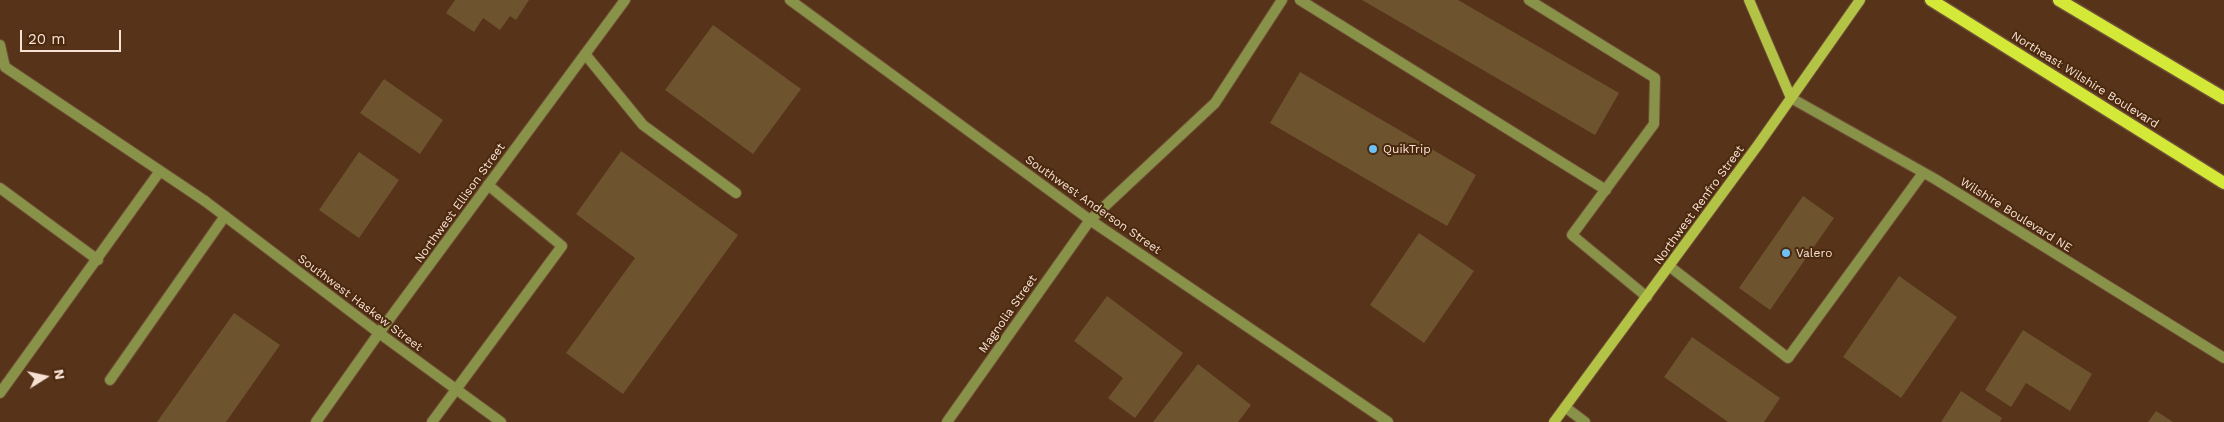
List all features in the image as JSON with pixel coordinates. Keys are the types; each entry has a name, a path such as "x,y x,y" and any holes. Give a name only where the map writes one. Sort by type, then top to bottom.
{"main road":[{"path":"1749,0 1791,98"},
{"name":"Northwest Renfro Street","path":"1554,422 1647,297 1860,0"},
{"name":"Northeast Wilshire Boulevard","path":"1931,0 2224,183"},
{"path":"2059,0 2224,98"}],"street":[{"name":"Northwest Ellison Street","path":"316,422 379,333 625,0"},
{"name":"Southwest Anderson Street","path":"790,0 1090,220 1388,422"},
{"name":"Magnolia Street","path":"947,422 1090,220 1215,103 1282,0"},
{"path":"1300,0 1606,190"},
{"path":"1529,0 1655,78 1654,124 1572,236 1647,297"},
{"name":"Southwest Haskew Street","path":"0,45 5,67 225,216 379,333 501,422"},
{"path":"585,54 643,125 736,193"},
{"name":"Wilshire Boulevard NE","path":"1791,98 1923,172 2224,358"},
{"path":"0,393 98,260 160,171"},
{"path":"1669,266 1788,358 1923,172"},
{"path":"432,422 562,246 488,185"},
{"path":"0,188 98,260"},
{"path":"110,380 225,216"},
{"path":"1565,407 1585,422"}],"building":[{"path":"455,0 529,0 516,20 510,16 500,30 483,18 474,32 446,13"},
{"path":"1362,0 1458,0 1619,93 1595,135"},
{"path":"713,25 801,89 753,154 665,90"},
{"name":"QuikTrip","path":"1300,72 1476,175 1447,226 1270,123"},
{"path":"384,79 443,120 420,154 360,113"},
{"path":"621,151 738,235 623,394 566,353 635,258 576,214"},
{"path":"359,152 399,180 359,238 319,210"},
{"name":"Valero","path":"1803,196 1834,218 1770,310 1739,288"},
{"path":"1419,233 1474,271 1424,343 1370,305"},
{"path":"1899,276 1957,317 1901,398 1843,357"},
{"path":"1107,296 1183,353 1135,418 1108,398 1123,378 1074,341"},
{"path":"234,313 280,345 226,422 157,422"},
{"path":"2023,330 2092,374 2070,411 2026,383 2011,407 1985,390"},
{"path":"1692,337 1780,398 1764,422 1728,422 1664,377"},
{"path":"1198,364 1251,405 1238,422 1153,422"},
{"path":"1961,391 2002,418 2000,422 1941,422"},
{"path":"2156,411 2173,422 2148,422"}],"place":[{"name":"QuikTrip","path":"1373,149"},
{"name":"Valero","path":"1786,253"}]}
